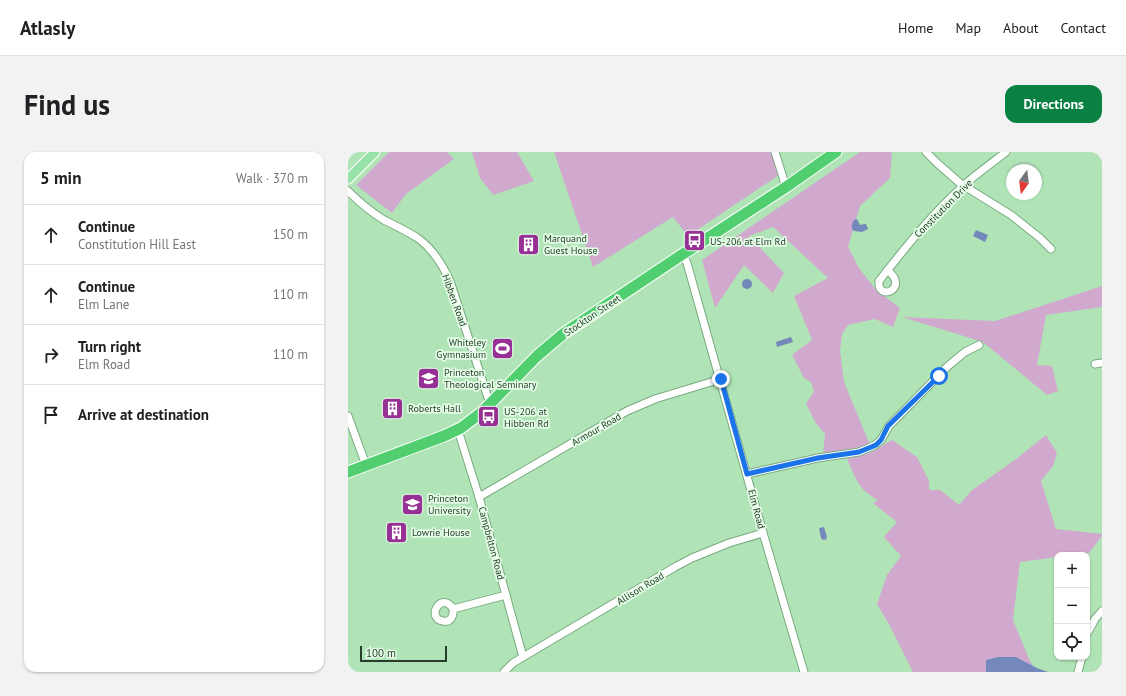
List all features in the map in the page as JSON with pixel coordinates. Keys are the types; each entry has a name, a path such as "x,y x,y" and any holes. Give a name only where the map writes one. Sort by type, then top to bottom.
{"highway":[{"name":"Stockton Street","path":"348,472 458,430 490,404 537,356 563,334 786,187 836,152"}],"main road":[{"path":"348,179 375,152"}],"street":[{"path":"775,152 786,187"},
{"path":"926,152 963,186 1012,215 1051,249"},
{"name":"Constitution Drive","path":"887,270 932,216 963,186 1006,152"},
{"name":"Hibben Road","path":"348,191 371,211 419,239 438,258 450,281 490,404"},
{"name":"Elm Road","path":"683,254 687,263 721,379 804,672"},
{"path":"747,474 818,458 859,452 876,445 881,440 888,426 948,366 965,352 979,345"},
{"name":"Armour Road","path":"479,497 627,411 655,399 721,379"},
{"path":"348,416 366,465"},
{"name":"Campbelton Road","path":"458,430 479,497 523,657"},
{"name":"Allison Road","path":"504,672 513,663 675,567 692,558 729,543 764,534"},
{"path":"453,609 506,595"},
{"path":"1090,624 1102,611"},
{"path":"1078,672 1081,660"}],"shaded area":[{"path":"389,152 447,152 454,159 406,194 392,213 356,185"},
{"path":"472,152 517,152 534,181 493,195 480,178"},
{"path":"554,152 776,152 782,173 688,236 673,217 593,267"},
{"path":"860,152 892,152 890,178 860,206 848,247 859,268 876,290 900,308 893,327 875,319 848,325 842,334 840,351 844,382 870,445 823,455 825,434 815,422 806,403 814,392 811,382 804,378 792,355 812,340 794,296 828,278 773,227 749,236 784,273 773,293 744,265 715,308 702,260"},
{"path":"1102,286 1102,307 1046,315 1037,365 1052,366 1058,391 1047,395 983,342 902,317 995,321"},
{"path":"1046,435 1057,453 1053,466 1041,481 1056,529 1102,534 1102,536 1090,552 1054,552 1054,557 1020,562 1013,620 1033,666 1016,657 986,660 986,672 913,672 877,604 887,575 901,556 884,537 897,522 873,503 878,500 866,492 858,483 847,459 872,452 892,440 917,457 929,481 929,490 940,490 959,505 971,491 1016,459"}],"water":[{"path":"857,219 860,225 866,224 868,229 862,232 854,231 852,229 852,224 854,220"},
{"path":"976,230 988,235 985,242 973,236"},
{"path":"747,279 752,284 747,289 742,284"},
{"path":"791,337 793,342 777,347 776,342"},
{"path":"824,527 827,539 823,540 821,538 819,528"},
{"path":"998,657 1016,657 1048,672 986,672 986,660"}],"place":[{"name":"US-206 at Elm Rd","path":"695,241"},
{"name":"Marquand Guest House","path":"528,244"},
{"name":"Whiteley Gymnasium","path":"502,348"},
{"name":"Princeton Theological Seminary","path":"429,378"},
{"name":"Roberts Hall","path":"393,408"},
{"name":"US-206 at Hibben Rd","path":"489,417"},
{"name":"Princeton University","path":"412,504"},
{"name":"Lowrie House","path":"397,532"}],"route":[{"path":"721,379 747,474 818,458 859,452 876,445 881,440 888,426 939,376"}]}
